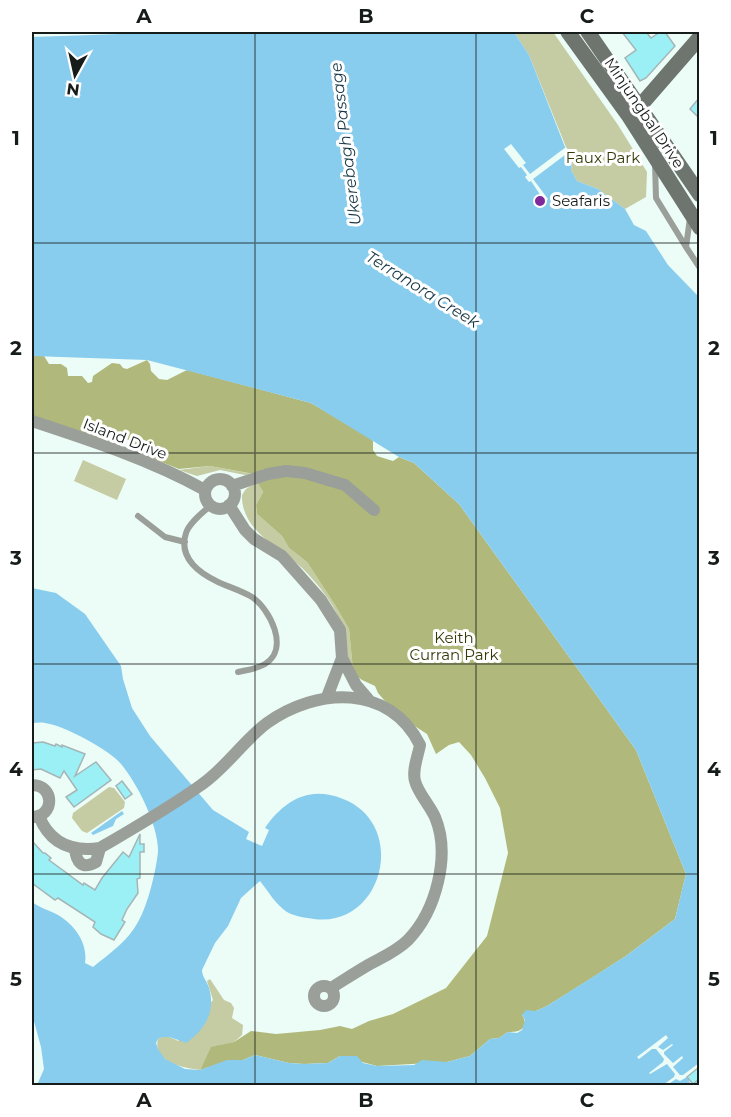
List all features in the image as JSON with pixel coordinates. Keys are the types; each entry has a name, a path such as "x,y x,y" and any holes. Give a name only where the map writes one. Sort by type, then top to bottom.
{"main road":[{"name":"Minjungbal Drive","path":"568,32 634,110 699,195"},
{"name":"Minjungbal Drive","path":"588,32 634,110 654,155 699,228"},
{"path":"634,110 699,38"}],"street":[{"name":"Island Drive","path":"32,421 145,462 205,490"},
{"path":"232,486 268,474 286,471 305,473 345,485 374,510"},
{"path":"225,480 232,486 234,498 230,505 222,509 210,506 205,499 205,490 210,482 225,480"},
{"path":"230,505 245,530 254,539 282,556 321,600 340,630 342,658 356,685 368,699"},
{"path":"327,697 342,658"},
{"path":"32,786 42,787 50,800 47,810 35,817 50,836 60,843 82,850 100,848 202,785 219,772 265,724 279,715 301,704 327,697 368,699 378,702 402,719 420,745 414,773 415,782 435,818 441,846 441,869 434,896 424,918 408,940 389,955 331,988"}],"lane":[{"path":"654,155 656,198 699,268"},
{"path":"687,247 690,213"},
{"path":"210,506 186,532 188,560 202,573 252,597 265,610 275,628 277,640 272,657 266,664 238,672"},
{"path":"138,516 165,537 185,542"}],"green space":[{"name":"Faux Park","path":"514,32 553,32 618,125 647,172 646,197 625,209 598,189 577,181 571,170 571,155 529,55"},
{"name":"Keith Curran Park","path":"32,356 44,356 49,364 61,364 67,368 68,376 82,376 88,383 92,382 93,376 112,363 120,364 127,369 147,360 151,371 159,379 167,380 187,370 311,403 367,436 373,441 373,450 377,456 393,461 399,457 414,463 459,504 636,750 686,874 675,919 626,956 587,981 547,1006 522,1015 525,1023 520,1030 490,1039 470,1056 447,1062 377,1066 340,1056 328,1063 304,1064 255,1055 200,1070 211,1047 234,1042 251,1031 276,1034 340,1026 352,1029 393,1014 446,988 487,936 508,853 500,808 471,755 459,742 449,745 436,754 427,734 396,714 378,693 375,686 351,672 353,670 349,629 335,605 307,562 289,548 282,536 257,514 256,505 263,492 257,482 274,469 264,469 254,474 210,466 179,469 129,449 131,441 120,437 117,444 32,416"},
{"path":"83,460 126,479 117,500 74,481"},
{"path":"210,466 253,474 245,475 220,470 197,476 179,470"},
{"path":"257,482 263,492 256,505 257,514 282,536 289,548 307,562 349,629 353,670 349,666 341,622 328,599 299,565 266,540 249,520 244,509 242,495 246,489"},
{"path":"109,787 114,788 125,802 124,808 87,833 82,831 72,818 73,813"},
{"path":"210,979 224,1000 231,1003 234,1008 232,1018 243,1025 242,1035 234,1042 211,1048 200,1070 185,1068 164,1058 157,1047 158,1039 168,1037 178,1041 213,1000 207,981"}],"water":[{"path":"125,32 514,32 529,55 565,147 571,155 571,170 577,181 598,189 625,209 634,225 646,231 668,265 699,297 699,1085 37,1085 44,1069 32,1014 32,902 58,915 75,929 84,948 85,963 93,967 124,941 138,922 151,888 158,852 155,830 146,805 121,764 97,745 74,733 53,725 32,723 32,588 56,593 85,614 121,666 132,708 150,736 213,810 249,832 246,839 262,846 269,830 265,828 285,806 301,797 320,794 330,795 356,806 372,823 380,844 380,867 373,889 359,906 339,917 314,919 290,913 279,906 260,881 241,898 228,926 215,943 202,970 211,996 210,1012 203,1026 186,1043 165,1037 158,1039 156,1043 165,1059 185,1069 200,1070 227,1060 243,1060 255,1055 304,1064 328,1063 340,1056 357,1056 363,1063 377,1066 414,1065 422,1060 447,1062 470,1056 490,1039 499,1038 508,1032 517,1033 522,1030 525,1020 522,1015 526,1010 536,1011 547,1006 626,956 675,919 686,874 636,750 459,504 414,463 399,457 311,403 147,360 32,356 32,37"},
{"path":"122,811 124,814 116,819 113,826 93,835 91,833"}],"pier":[{"path":"511,144 526,163 523,165 530,174 566,147 569,152 533,179 548,199 545,202 531,181 529,182 525,177 527,175 521,167 519,168 504,149"},
{"path":"666,1035 668,1038 658,1047 663,1050 673,1045 664,1054 673,1063 682,1056 683,1058 673,1067 680,1075 699,1063 699,1079 693,1084 687,1077 663,1085 675,1074 667,1064 650,1074 664,1059 656,1049 652,1049 639,1059 637,1057"}],"building":[{"path":"622,32 646,32 651,38 660,32 665,32 675,46 646,78 640,81 625,58 636,50"},
{"path":"699,98 699,118 690,109"},
{"path":"43,742 55,746 56,744 62,747 62,745 85,754 75,776 96,762 111,780 74,807 66,797 77,790 64,771 60,778 41,769 32,770 32,743"},
{"path":"122,781 132,794 125,799 116,786"},
{"path":"140,834 140,844 144,844 144,852 140,852 138,893 127,909 122,920 125,922 114,940 93,927 95,922 58,898 55,900 32,883 32,841 51,858 49,860 83,885 84,883 95,890 123,852 129,857"},
{"path":"699,1067 699,1079 693,1084 687,1077"}],"place":[{"name":"Seafaris","path":"540,201"}],"water label":[{"name":"Ukerebagh Passage","path":"345,144"},
{"name":"Terranora Creek","path":"423,289"}]}
